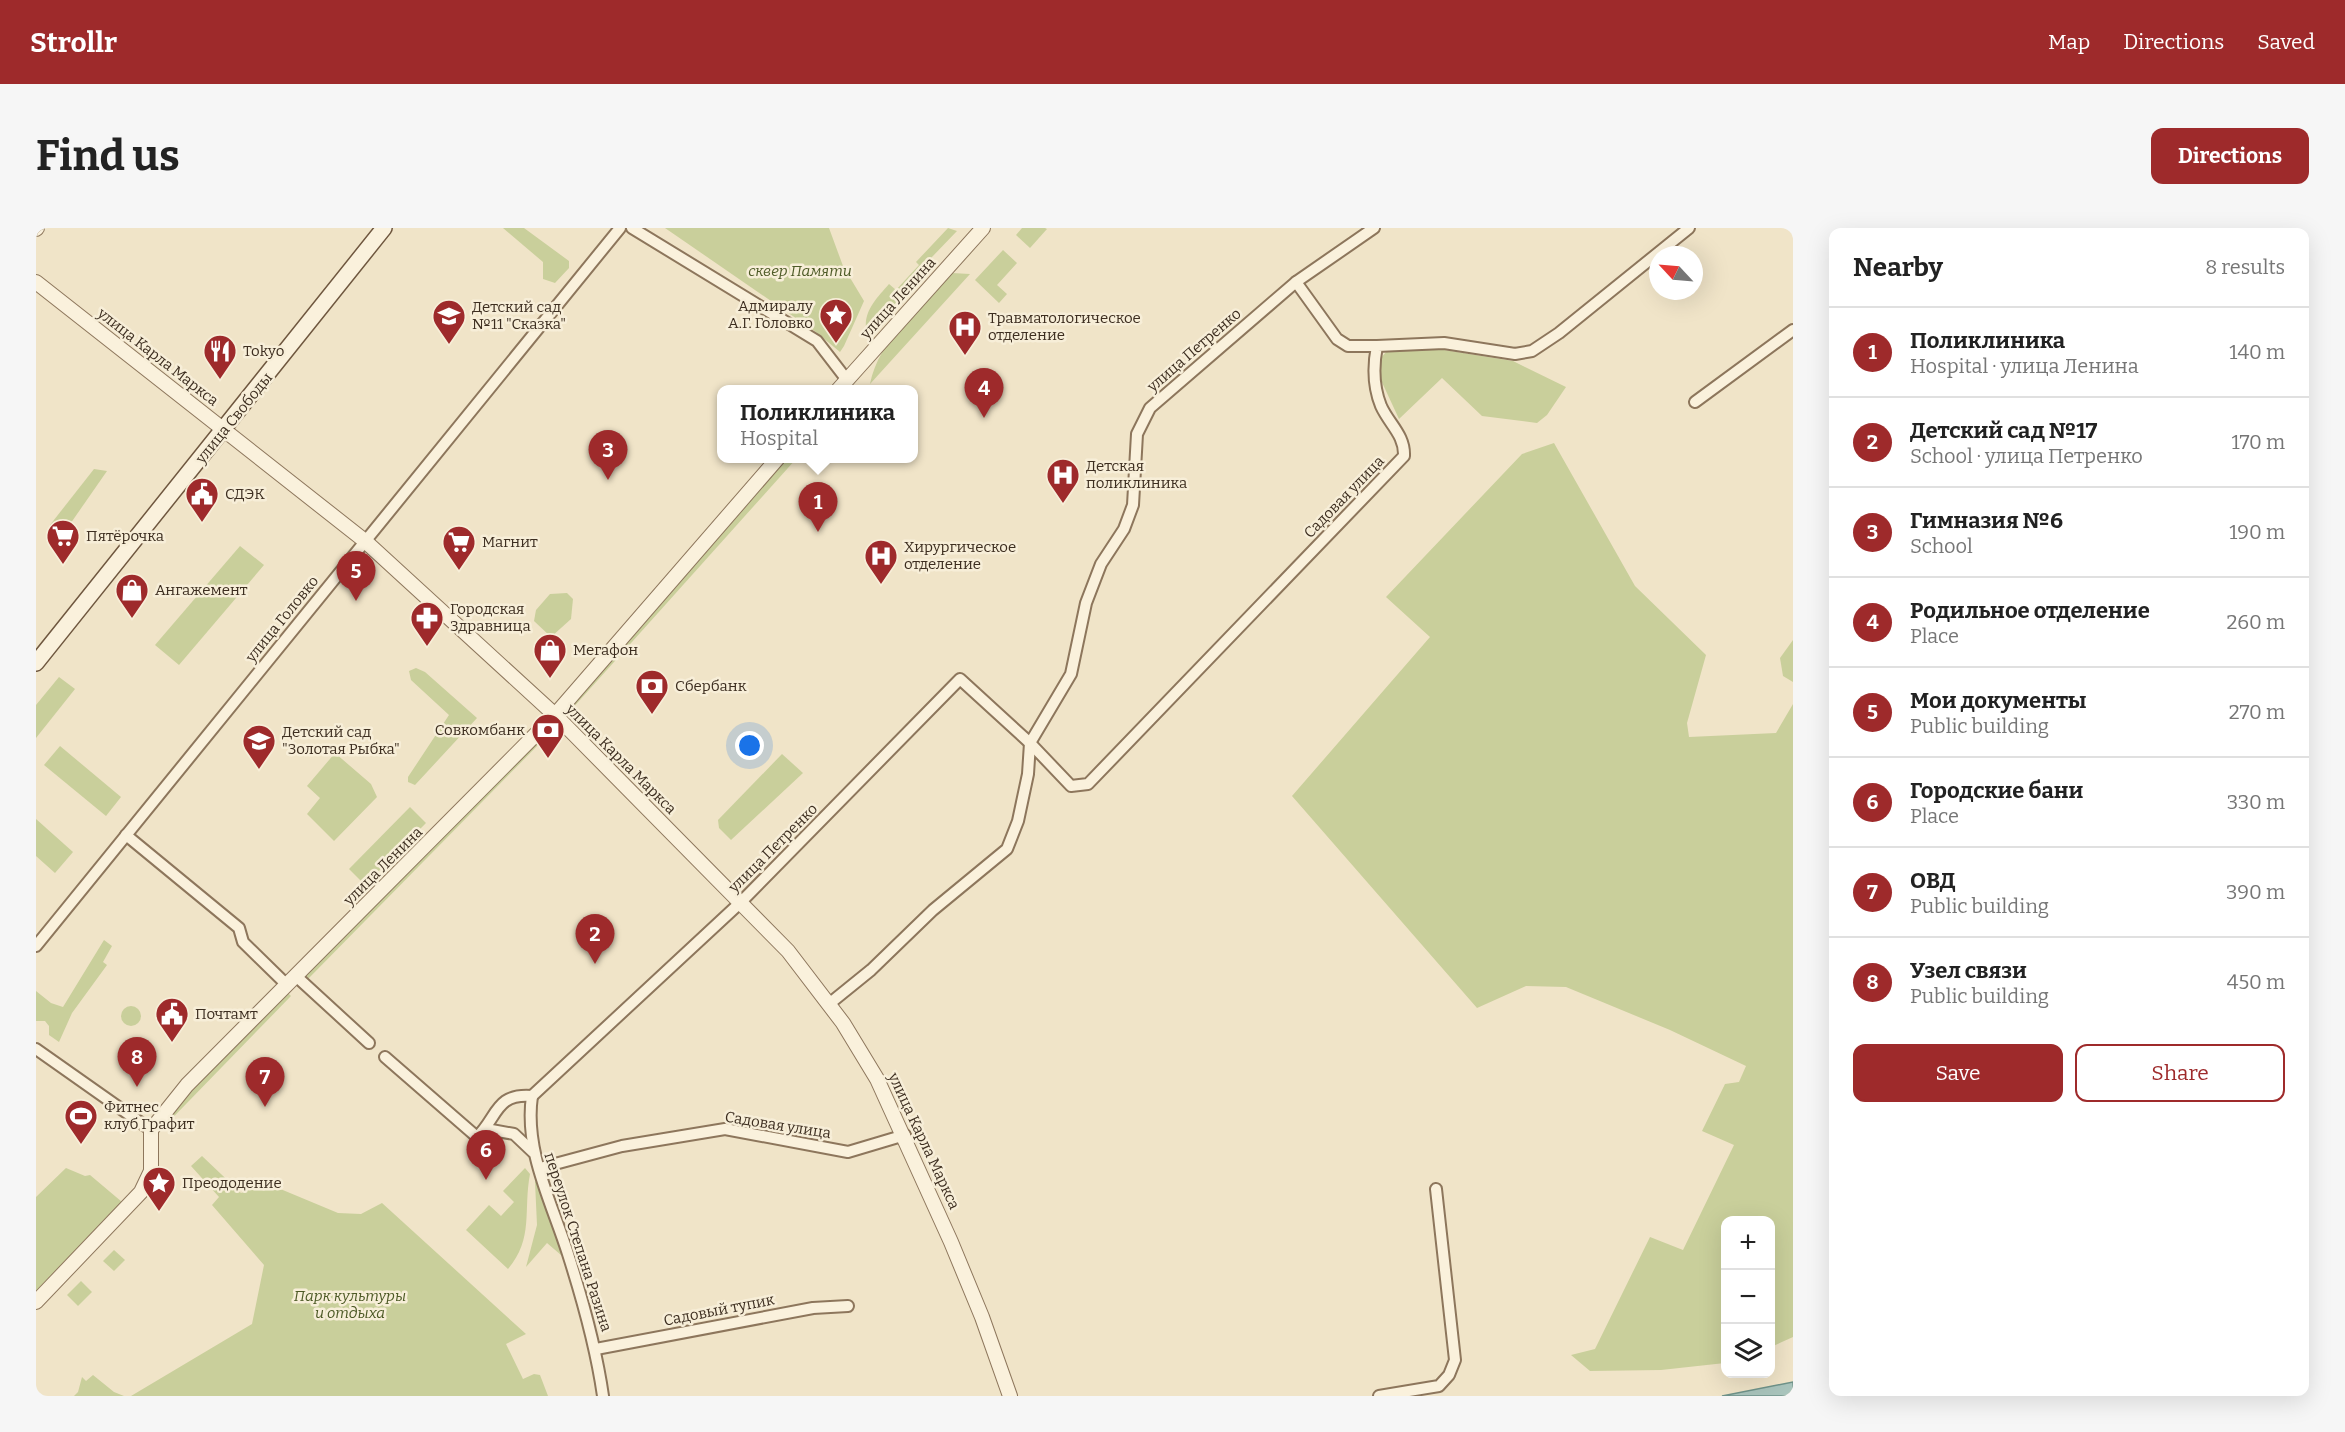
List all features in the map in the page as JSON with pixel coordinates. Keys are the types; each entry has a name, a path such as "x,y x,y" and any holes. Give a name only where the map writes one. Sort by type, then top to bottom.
{"main road":[{"name":"улица Свободы","path":"36,663 225,430 384,228"}],"street":[{"name":"улица Головко","path":"36,946 620,228"},
{"path":"632,228 817,341 842,385"},
{"name":"улица Ленина","path":"842,385 982,228"},
{"name":"улица Петренко","path":"1030,743 1071,674 1086,603 1101,564 1124,529 1133,505 1137,434 1150,408 1296,282 1374,228"},
{"path":"1296,282 1337,339 1348,346 1444,343 1515,354 1532,351 1689,228"},
{"name":"улица Карла Маркса","path":"36,282 364,541 555,715 788,951 829,1004 877,1079 905,1135 982,1317 1010,1396"},
{"path":"1695,402 1793,330"},
{"name":"Садовая улица","path":"1071,786 1088,784 1404,456 1405,444 1381,406 1372,369 1377,346"},
{"name":"улица Ленина","path":"151,1130 188,1085 555,715 775,463"},
{"name":"улица Петренко","path":"532,1096 741,902 960,679 1030,743 1071,786"},
{"path":"829,1004 871,970 933,910 1007,849 1020,812 1028,774 1030,743"},
{"path":"126,835 239,928 243,942 369,1043"},
{"path":"36,1049 151,1130 151,1172 141,1192 36,1302"},
{"path":"386,1057 477,1137 486,1128 495,1109 506,1100 515,1096 532,1096"},
{"name":"переулок Степана Разина","path":"532,1096 530,1121 533,1152 596,1349 603,1396"},
{"path":"486,1128 514,1134 533,1152"},
{"name":"Садовая улица","path":"540,1168 622,1146 725,1129 848,1152 905,1135"},
{"path":"1379,1396 1440,1386 1455,1360 1436,1189"},
{"name":"Садовый тупик","path":"596,1349 813,1308 848,1306"}],"green space":[{"path":"503,228 524,228 569,261 569,268 555,283 543,279 543,262"},
{"name":"сквер Памяти","path":"665,228 829,228 843,266 864,301 840,352 816,332"},
{"path":"948,228 957,231 932,257 932,269 877,332 866,329 869,310 880,294 889,284 896,290 919,265 916,262"},
{"path":"1022,228 1047,229 1030,248 1016,235"},
{"path":"1003,250 1017,263 997,285 1007,294 999,303 975,280"},
{"path":"952,273 970,274 870,384 882,352 892,338"},
{"path":"1438,349 1513,361 1566,387 1547,415 1537,423 1482,416 1442,378 1399,419 1380,378 1381,358 1386,352"},
{"path":"1554,443 1635,586 1706,655 1687,723 1689,737 1776,733 1793,704 1793,1337 1775,1345 1775,1216 1721,1216 1721,1363 1661,1370 1590,1371 1571,1355 1595,1349 1650,1237 1683,1250 1734,1145 1702,1131 1725,1084 1739,1082 1746,1066 1670,1030 1566,987 1526,986 1477,1008 1292,796 1430,637 1386,597 1522,454"},
{"path":"775,463 792,463 571,710 565,704"},
{"path":"94,469 107,471 59,540 50,525"},
{"path":"240,546 264,565 179,665 155,645"},
{"path":"567,593 573,599 571,619 551,637 534,621 536,610 550,594"},
{"path":"1793,640 1793,682 1783,676 1780,658"},
{"path":"416,668 425,672 477,718 415,785 408,782 408,777 449,715 411,680 409,671"},
{"path":"59,677 75,689 36,738 36,705"},
{"path":"537,734 543,740 307,980 300,974"},
{"path":"60,746 121,797 106,816 44,765"},
{"path":"335,753 371,784 377,797 334,841 307,814 320,798 307,786"},
{"path":"782,754 803,773 731,840 719,828 718,820"},
{"path":"410,807 426,823 365,885 349,869"},
{"path":"36,819 73,852 55,873 36,856"},
{"path":"104,940 112,946 103,962 107,965 72,1013 59,1042 49,1035 49,1026 45,1021 36,1021 36,991 51,1003 63,1007"},
{"path":"286,991 291,996 152,1139 163,1118"},
{"path":"131,1006 138,1009 141,1016 138,1023 131,1026 124,1023 121,1016 124,1009"},
{"name":"Парк культуры и отдыха","path":"202,1156 241,1193 262,1185 278,1188 338,1213 361,1214 382,1203 526,1334 506,1344 523,1379 534,1374 540,1375 548,1396 131,1396 252,1324 264,1265 212,1205 219,1197 191,1166"},
{"path":"66,1168 85,1176 90,1175 122,1202 36,1291 36,1197"},
{"path":"525,1168 530,1174 525,1235 516,1258 508,1269 466,1230 489,1205 501,1216 514,1202 503,1191"},
{"path":"539,1177 564,1251 561,1255 547,1243 526,1267 537,1225 535,1182"},
{"path":"114,1250 125,1260 114,1271 103,1261"},
{"path":"81,1281 92,1292 78,1306 67,1295"},
{"path":"93,1375 114,1392 124,1396 74,1396 78,1392 82,1377 86,1381"}],"water":[{"path":"1793,1382 1793,1396 1722,1396"}],"place":[{"name":"Адмиралу А.Г. Головко","path":"836,344"},
{"name":"Детский сад №11 \"Сказка\"","path":"449,345"},
{"name":"Травматологическое отделение","path":"965,356"},
{"name":"Tokyo","path":"220,380"},
{"name":"Родильное отделение","path":"984,418"},
{"name":"Гимназия №6","path":"608,480"},
{"name":"Детская поликлиника","path":"1063,504"},
{"name":"СДЭК","path":"202,523"},
{"name":"Поликлиника","path":"818,532"},
{"name":"Пятёрочка","path":"63,565"},
{"name":"Магнит","path":"459,571"},
{"name":"Хирургическое отделение","path":"881,585"},
{"name":"Мои документы","path":"356,601"},
{"name":"Ангажемент","path":"132,619"},
{"name":"Городская Здравница","path":"427,647"},
{"name":"Мегафон","path":"550,679"},
{"name":"Сбербанк","path":"652,715"},
{"name":"Совкомбанк","path":"548,759"},
{"name":"Детский сад \"Золотая Рыбка\"","path":"259,770"},
{"name":"Детский сад №17","path":"595,964"},
{"name":"Почтамт","path":"172,1043"},
{"name":"Узел связи","path":"137,1087"},
{"name":"ОВД","path":"265,1107"},
{"name":"Фитнес клуб Графит","path":"81,1145"},
{"name":"Городские бани","path":"486,1180"},
{"name":"Преододение","path":"159,1212"}]}
